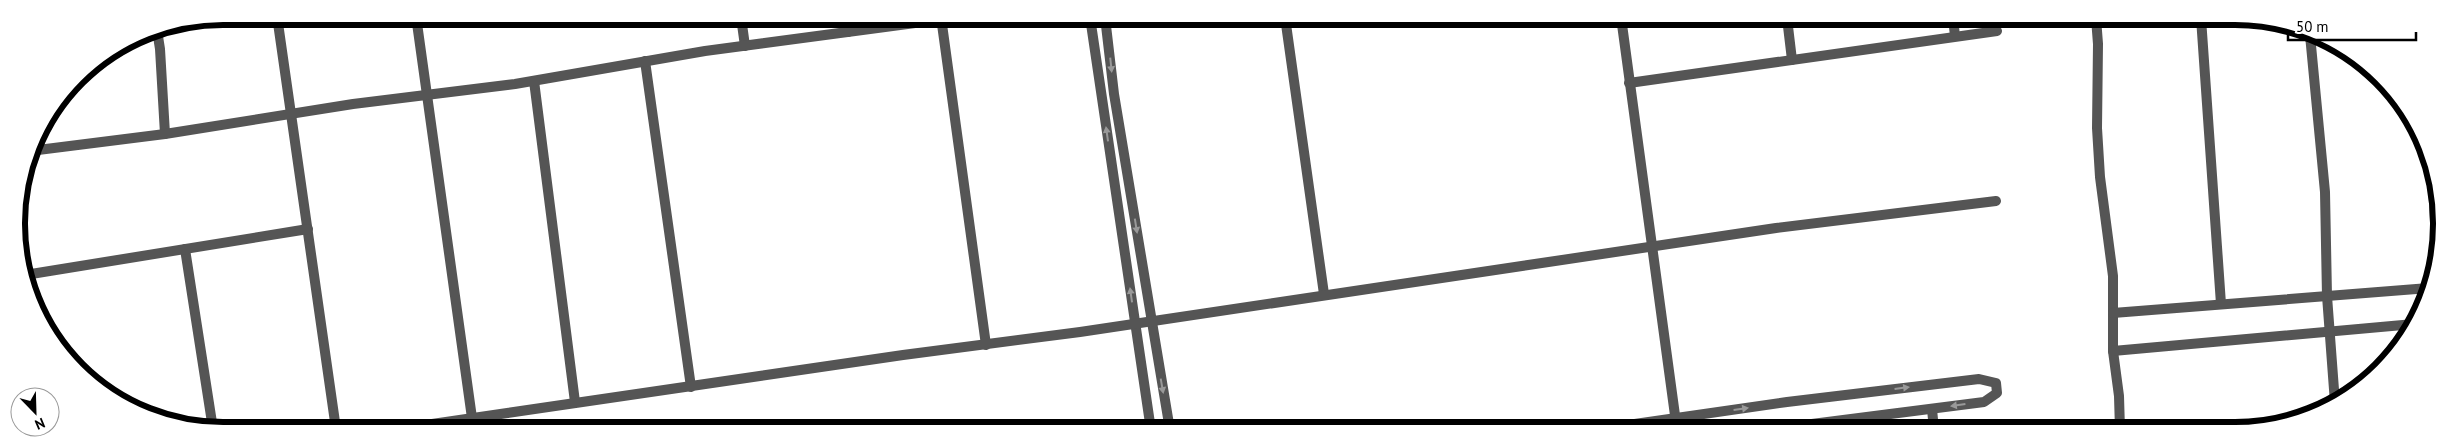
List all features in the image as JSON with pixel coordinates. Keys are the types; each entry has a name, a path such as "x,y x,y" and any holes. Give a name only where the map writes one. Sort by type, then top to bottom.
{"street":[{"path":"278,25 335,422"},
{"path":"417,25 472,418"},
{"path":"742,25 745,46"},
{"path":"847,25 848,32"},
{"path":"39,150 165,134 895,25"},
{"path":"943,25 986,345"},
{"path":"1091,25 1150,422"},
{"path":"1106,25 1114,94 1169,422"},
{"path":"1287,25 1324,294"},
{"path":"1622,25 1676,422"},
{"path":"1788,25 1792,60"},
{"path":"1953,25 1955,36"},
{"path":"2097,25 2097,128 2100,177 2113,276 2113,350 2119,396 2120,422"},
{"path":"2201,25 2221,304"},
{"path":"1630,83 1997,31"},
{"path":"158,37 165,134"},
{"path":"2310,40 2325,192 2327,296 2334,395"},
{"path":"644,61 691,387"},
{"path":"534,80 575,402"},
{"path":"445,422 903,355 1135,324 1324,294 1785,227 1996,201"},
{"path":"32,274 308,229"},
{"path":"185,249 211,422"},
{"path":"2113,313 2421,289"},
{"path":"2113,350 2405,325"},
{"path":"1648,422 1979,378 1996,383 1996,393 1984,402 1829,422"},
{"path":"1932,409 1933,422"}]}
